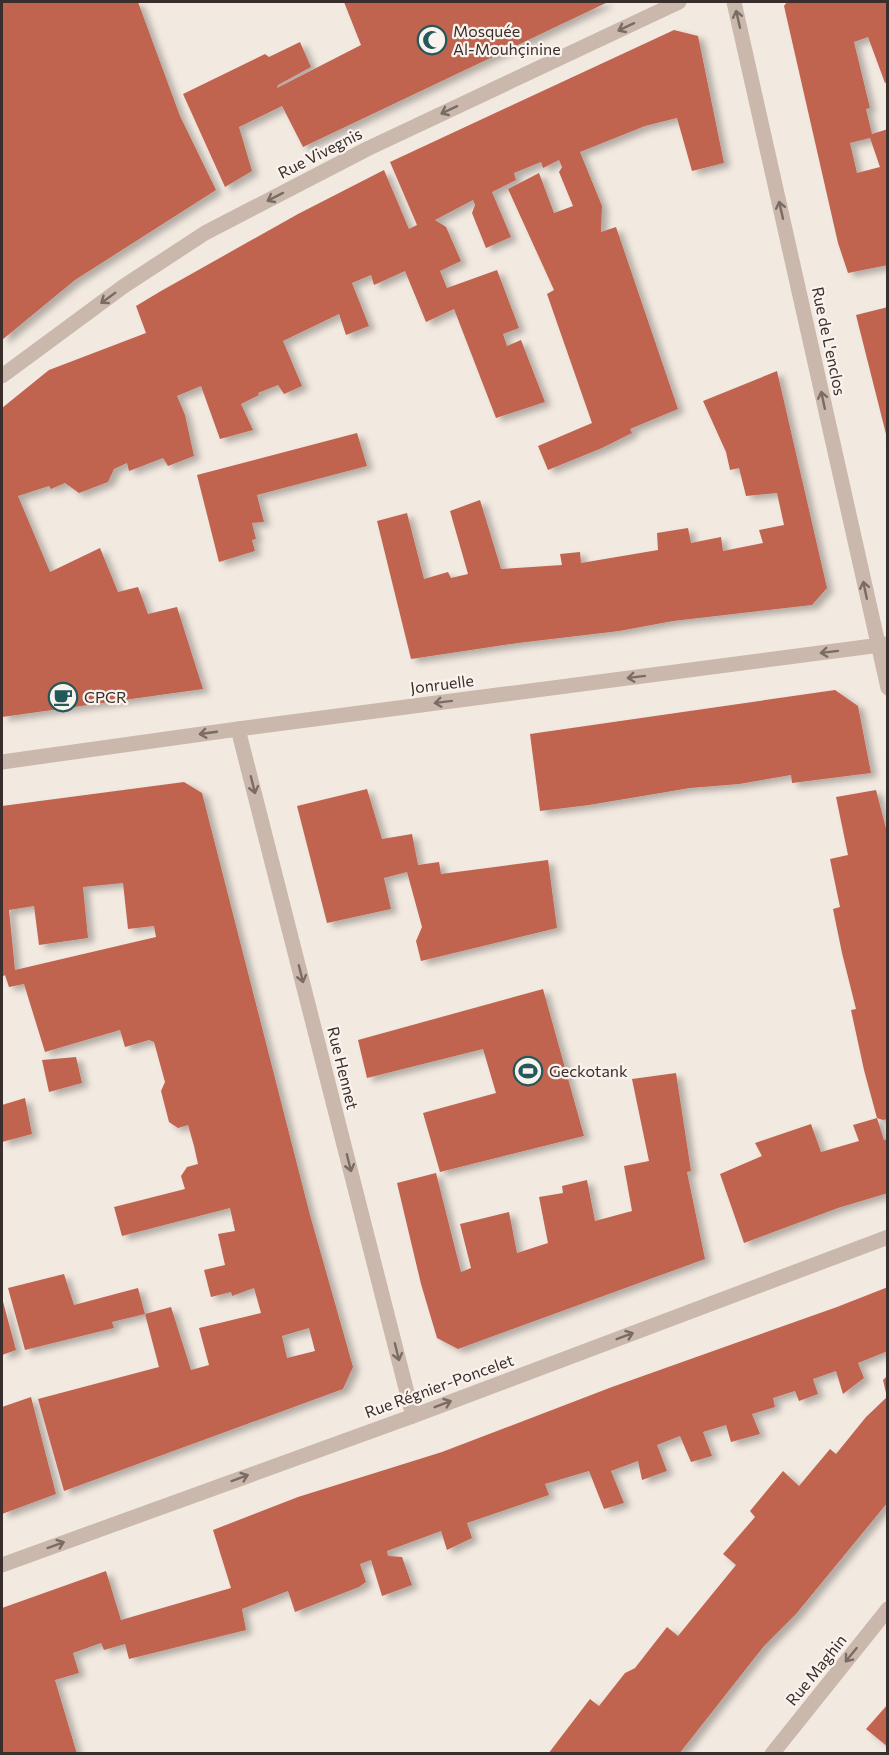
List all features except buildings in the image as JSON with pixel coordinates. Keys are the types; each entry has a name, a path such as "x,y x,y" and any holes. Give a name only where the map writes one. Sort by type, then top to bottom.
{"street":[{"name":"Rue Vivegnis","path":"2,376 124,286 205,233 367,149 678,2"},
{"name":"Rue de L'enclos","path":"734,2 882,645 888,688"},
{"name":"Jonruelle","path":"2,762 882,645"},
{"name":"Rue Hennet","path":"238,729 413,1416"},
{"name":"Rue Régnier-Poncelet","path":"2,1565 413,1416 888,1237"},
{"name":"Rue Maghin","path":"772,1754 888,1609"}],"place":[{"name":"Mosquée Al-Mouhçinine","path":"432,40"},
{"name":"CPCR","path":"63,697"},
{"name":"Geckotank","path":"528,1071"}]}
